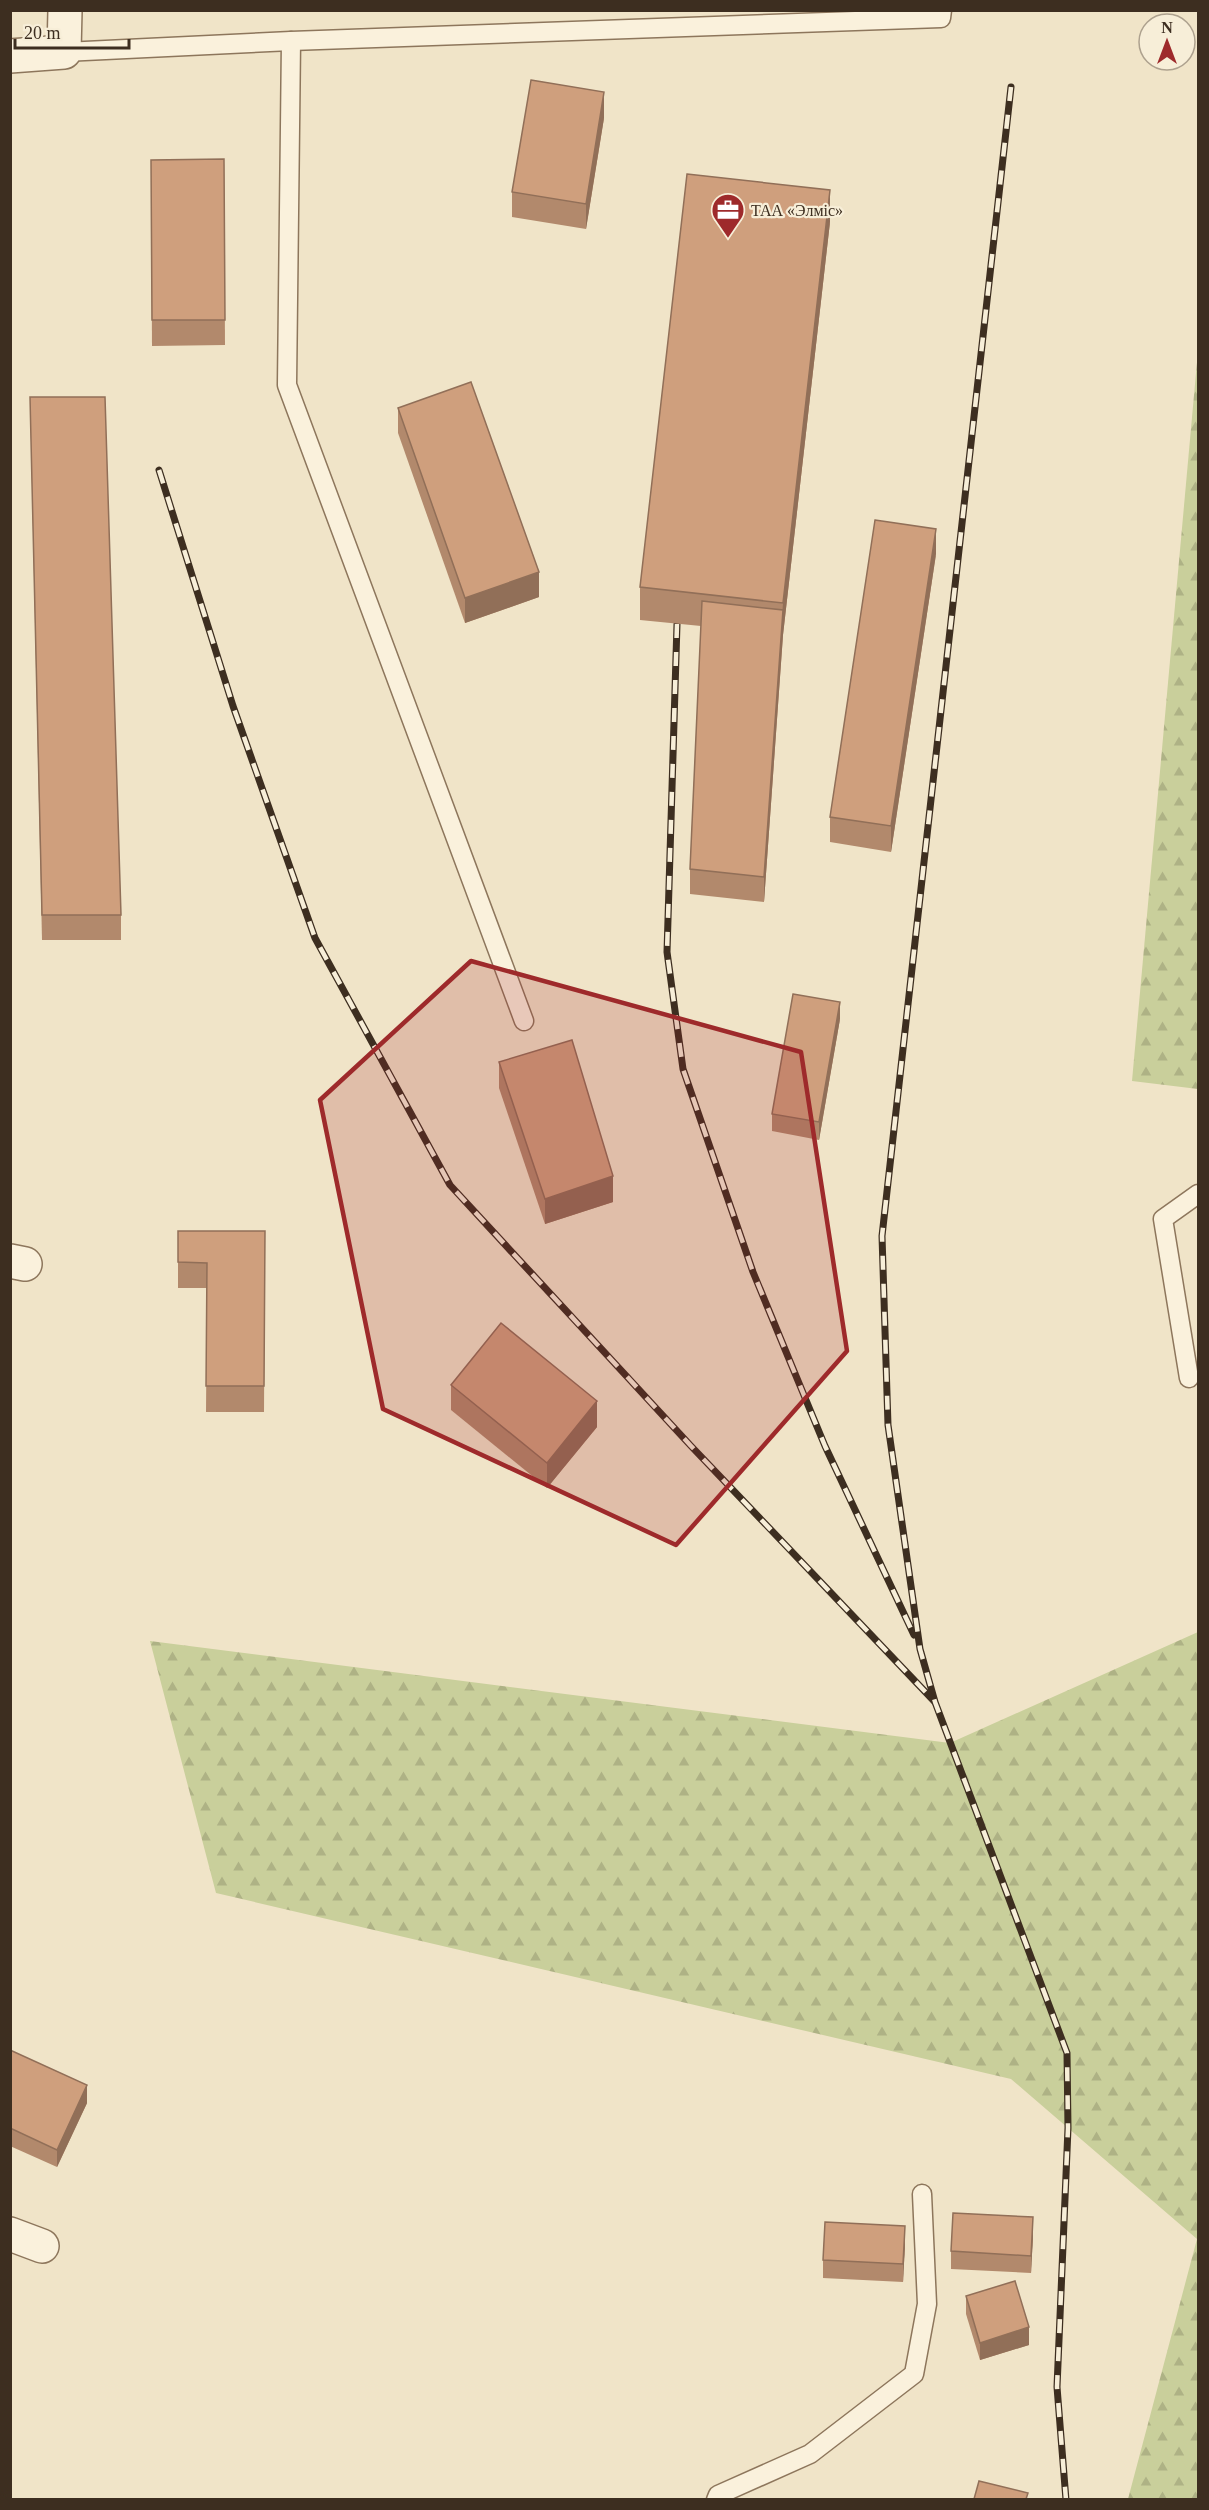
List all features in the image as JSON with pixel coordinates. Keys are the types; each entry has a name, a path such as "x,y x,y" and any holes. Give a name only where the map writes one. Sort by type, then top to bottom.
{"street":[{"path":"10,56 64,52 66,10"},
{"path":"10,2234 42,2246"}],"lane":[{"path":"64,52 291,41 941,18 942,10"},
{"path":"291,41 287,385 524,1021"},
{"path":"1189,1378 1163,1219 1198,1194"},
{"path":"716,2499 718,2495 810,2454 914,2374 927,2304 922,2194"}],"highlighted area":[{"path":"471,961 801,1052 847,1351 676,1545 383,1409 320,1100"}],"green space":[{"path":"1198,351 1198,1089 1132,1081"},
{"path":"1198,1632 1198,2500 1128,2499 1197,2239 1011,2079 216,1893 150,1641 950,1743"}],"building":[{"path":"531,80 604,92 586,204 512,192"},
{"path":"224,159 225,320 152,320 151,160"},
{"path":"687,174 830,190 783,603 640,587"},
{"path":"471,382 539,572 465,598 398,408"},
{"path":"30,397 105,397 121,915 42,915"},
{"path":"875,520 936,529 891,826 830,817"},
{"path":"702,601 783,610 764,877 690,869"},
{"path":"793,994 840,1002 819,1122 772,1114"},
{"path":"572,1040 613,1176 545,1199 499,1062"},
{"path":"178,1231 265,1231 264,1386 206,1386 207,1263 178,1262"},
{"path":"501,1323 597,1401 547,1463 451,1385"},
{"path":"10,2050 87,2085 57,2150 10,2128"},
{"path":"953,2213 1033,2217 1031,2256 951,2251"},
{"path":"825,2222 905,2226 903,2264 823,2260"},
{"path":"1015,2281 1029,2327 980,2343 966,2296"},
{"path":"979,2481 1028,2493 1026,2499 974,2499"}],"railway":[{"path":"1011,87 882,1236 888,1425 920,1649 935,1702 1067,2053 1068,2128 1057,2387 1066,2500"},
{"path":"159,470 233,706 315,938 450,1185 691,1446 934,1701"},
{"path":"677,624 667,952 683,1069 753,1272 825,1446 914,1635"}],"place":[{"name":"ТАА «Элміс»","path":"728,239"}]}
